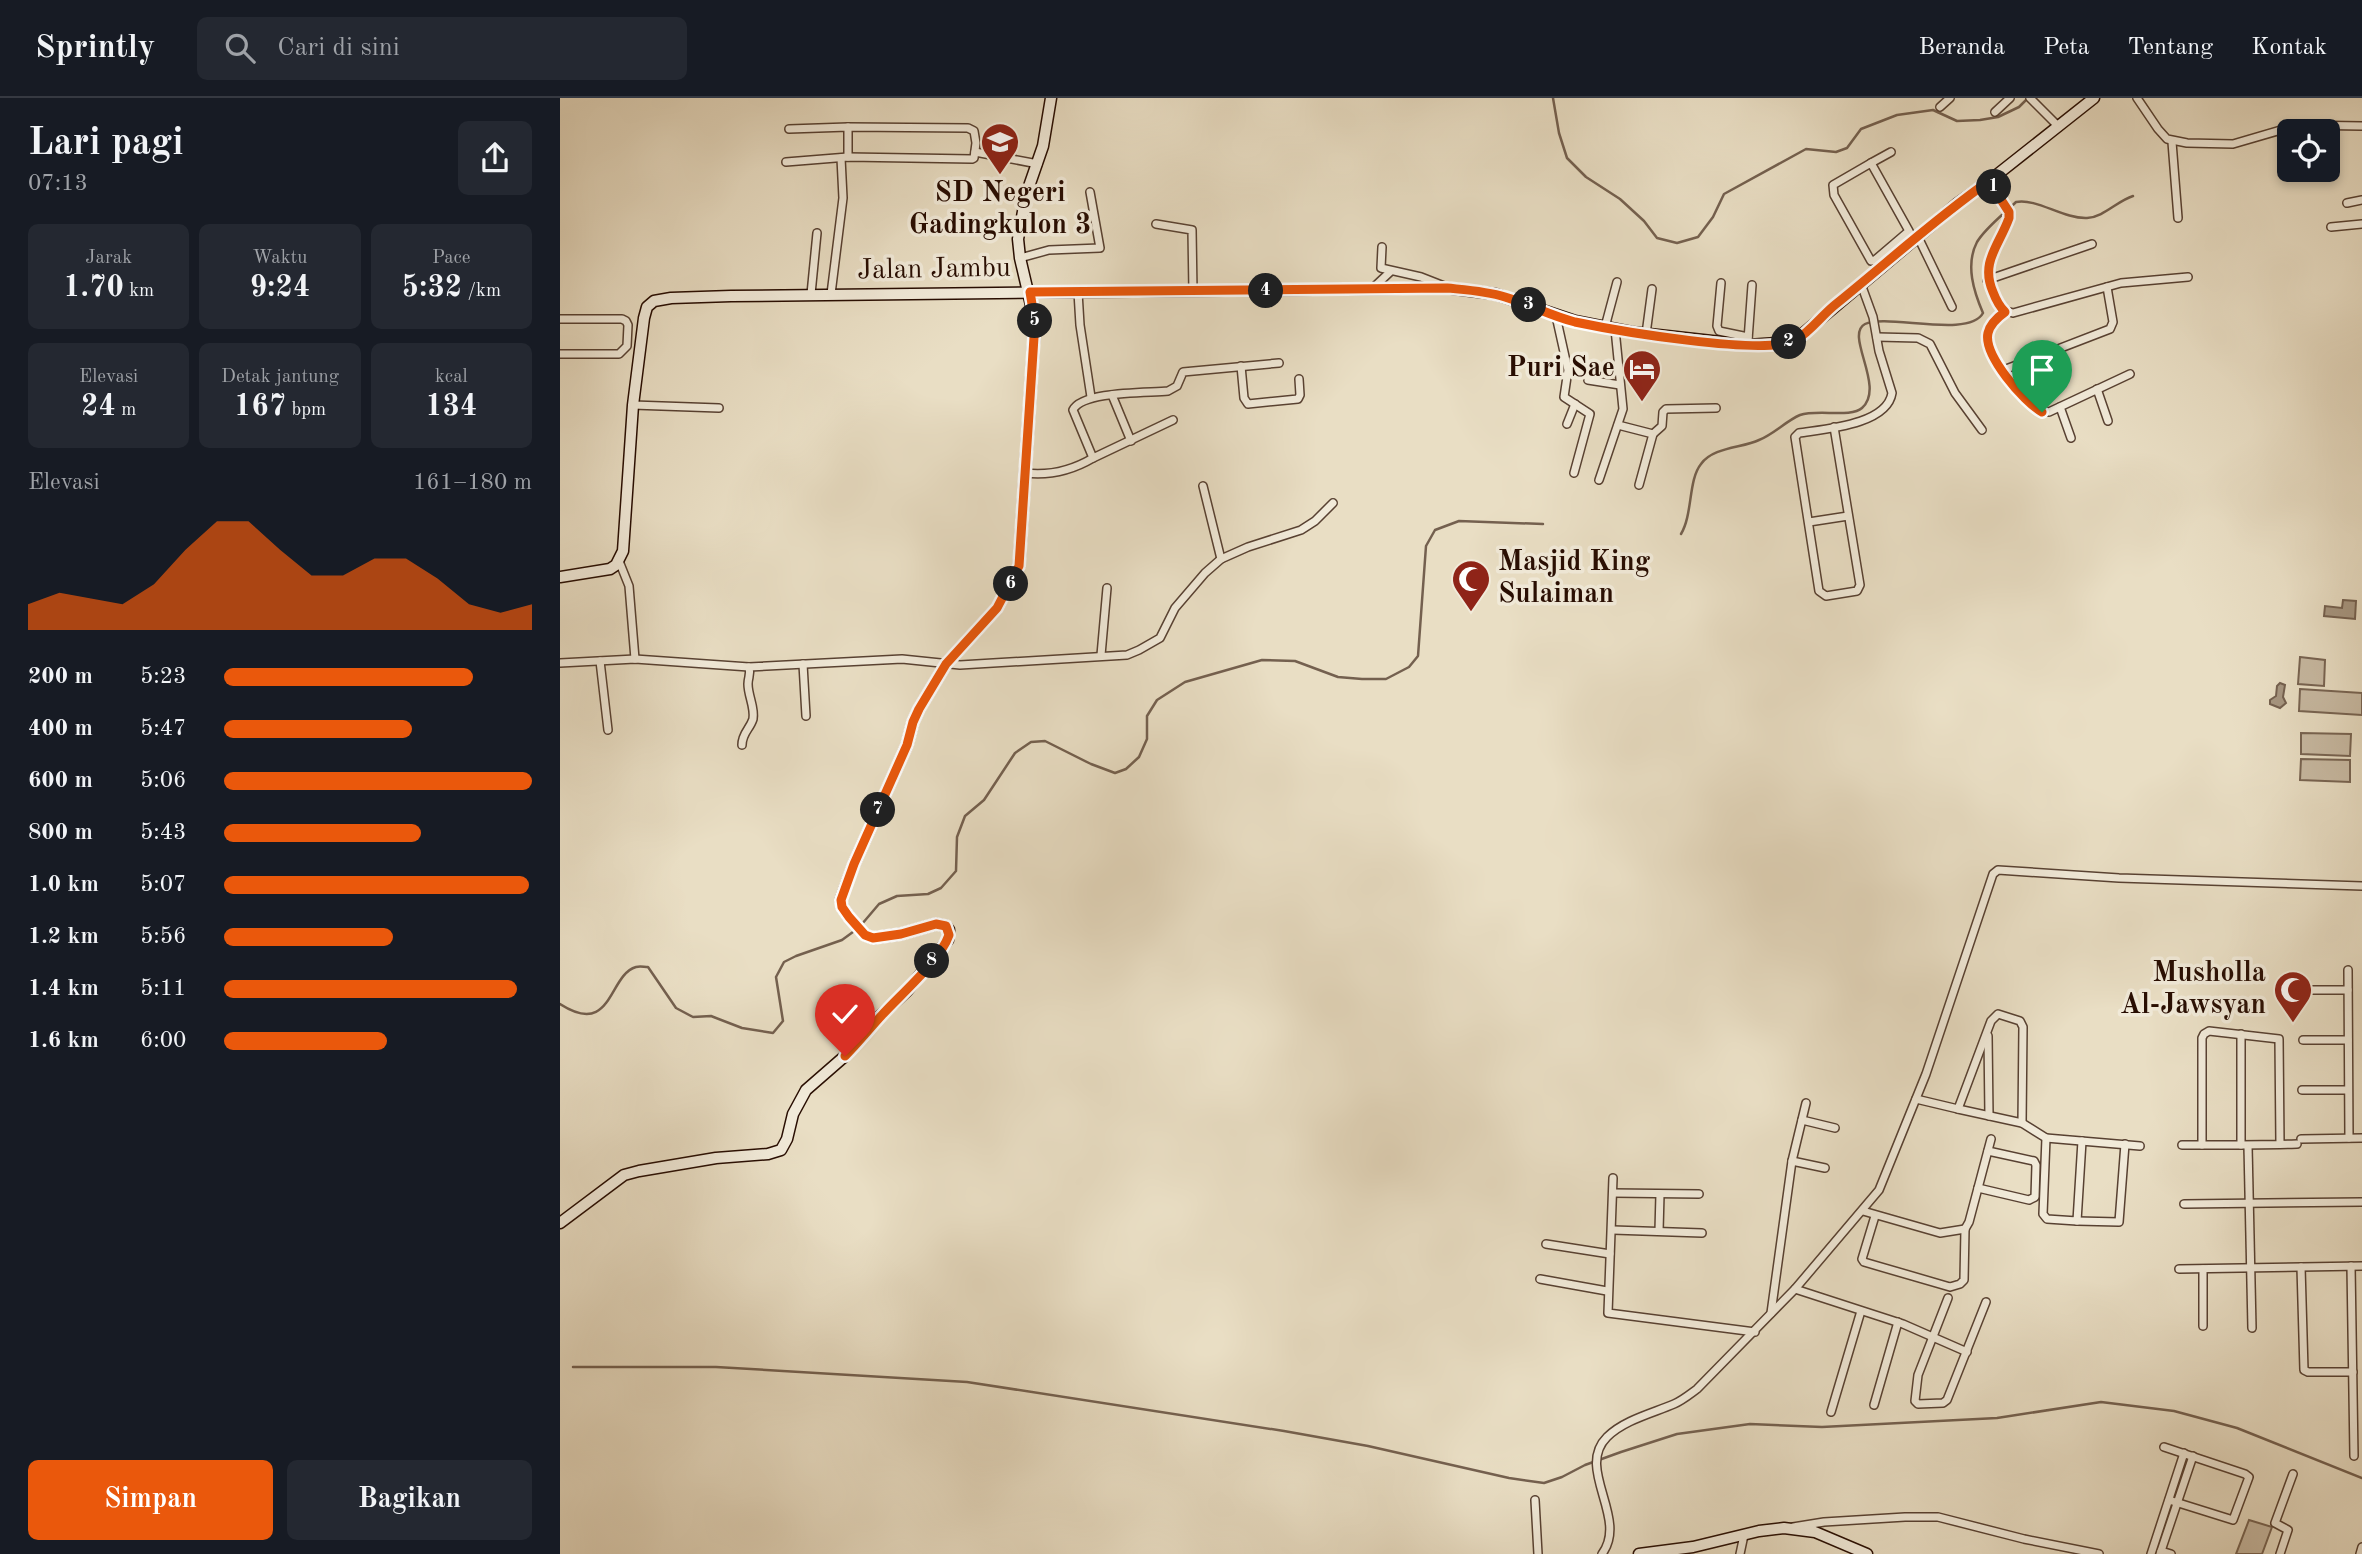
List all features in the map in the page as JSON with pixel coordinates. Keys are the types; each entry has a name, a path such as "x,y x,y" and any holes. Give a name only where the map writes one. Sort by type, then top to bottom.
{"street":[{"path":"560,1223 624,1175 716,1158 768,1154 781,1150 788,1139 793,1114 806,1090 845,1056 880,1016 907,992 948,940 949,930 946,926 936,924 879,938 865,935 842,907 843,892 907,745 913,722 946,664 997,608 1016,573 1021,556 1035,322 1018,239 1029,185 1038,164 1051,98"},
{"path":"1940,107 1950,98"},
{"path":"1995,112 2010,98"},
{"name":"Jalan Jambu","path":"619,561 624,539 633,405 640,347 646,309 654,301 684,297 811,294 1447,288 1482,291 1556,316 1646,334 1793,342 1914,236 2094,98"},
{"path":"2137,98 2161,134 2172,142 2233,144 2298,125 2362,125"},
{"path":"2032,100 2059,127"},
{"path":"831,294 842,212 848,127"},
{"path":"786,162 844,158 967,159 974,158 975,152 976,137 972,129 789,129"},
{"path":"2172,142 2178,218"},
{"path":"975,152 1038,164"},
{"path":"1891,152 1835,183 1832,188 1871,261 1914,236"},
{"path":"1871,163 1952,307"},
{"path":"1989,181 2009,212 2008,221 1990,259 1987,279 2005,312 2013,313 2121,283 2188,278"},
{"path":"1020,257 1049,250 1100,248 1090,192"},
{"path":"2347,203 2362,201"},
{"path":"1156,224 1192,230 1193,292"},
{"path":"2331,228 2362,224"},
{"path":"811,294 817,233"},
{"path":"1987,279 2092,244"},
{"path":"1382,247 1381,268 1422,277 1447,288"},
{"path":"1373,288 1391,271"},
{"path":"1599,480 1623,409 1610,328 1617,282"},
{"path":"1721,284 1717,326 1719,331 1748,341 1752,285"},
{"path":"1834,427 1860,585 1857,591 1826,596 1819,591 1795,437 1799,433 1871,418 1891,399 1892,393 1879,351 1873,317 1861,284"},
{"path":"2001,371 2110,329 2113,322 2106,287"},
{"path":"1646,334 1652,289"},
{"path":"1078,292 1091,397"},
{"path":"2005,312 1995,320 1988,332 1989,342 2001,371 2031,406 2042,412 2049,412 2130,374"},
{"path":"1556,316 1568,370 1564,397 1590,414 1574,473"},
{"path":"560,319 626,321 628,325 627,346 619,354 560,354"},
{"path":"1877,333 1918,338 1930,344 1955,393 1982,430"},
{"path":"627,346 640,347"},
{"path":"1093,458 1073,410 1076,404 1091,397 1168,391 1177,386 1183,372 1279,363"},
{"path":"1241,366 1244,398 1248,404 1297,398 1300,396 1299,379"},
{"path":"1588,380 1620,385"},
{"path":"2097,389 2108,421"},
{"path":"1112,395 1131,441"},
{"path":"1567,424 1575,404"},
{"path":"633,405 719,408"},
{"path":"2060,407 2071,438"},
{"path":"1639,485 1653,434 1663,422 1664,409 1716,408"},
{"path":"1025,473 1053,474 1082,465 1173,420"},
{"path":"1618,425 1653,434"},
{"path":"1203,486 1221,559"},
{"path":"560,663 635,659 749,667 902,659 946,664 988,664 1127,654 1160,638 1175,608 1221,559 1301,530 1315,521 1333,503"},
{"path":"1809,522 1848,516"},
{"path":"560,577 610,569 619,561 629,586 635,659"},
{"path":"1101,655 1107,588"},
{"path":"600,661 608,730"},
{"path":"803,664 806,716"},
{"path":"742,745 744,733 753,716 748,685 751,675 749,667"},
{"path":"1602,1554 1609,1538 1610,1519 1597,1473 1597,1455 1603,1441 1614,1431 1678,1402 1697,1389 1795,1289 1863,1211 1884,1180 1951,1004 1993,874 1998,870 2119,878 2362,886"},
{"path":"2348,970 2349,1138"},
{"path":"2300,990 2348,990"},
{"path":"1958,1109 1993,1016 1998,1014 2022,1023 2022,1124"},
{"path":"1988,1030 1989,1116"},
{"path":"2202,1145 2202,1038 2209,1031 2279,1039 2280,1144"},
{"path":"2241,1034 2244,1145 2252,1268 2252,1328"},
{"path":"2303,1040 2348,1040"},
{"path":"2302,1090 2348,1090"},
{"path":"1916,1099 2022,1124 2046,1138 2140,1146"},
{"path":"1770,1313 1792,1161 1806,1102"},
{"path":"1802,1120 1835,1128"},
{"path":"2046,1138 2043,1213 2047,1219 2119,1222 2125,1144"},
{"path":"2182,1145 2280,1144 2362,1138"},
{"path":"1875,1216 1862,1259 1864,1262 1950,1287 1960,1284 1964,1280 1965,1228 1969,1223 1990,1139"},
{"path":"2077,1221 2081,1141"},
{"path":"1978,1188 2029,1200 2035,1197 2034,1161 1988,1151"},
{"path":"1792,1161 1825,1168"},
{"path":"1613,1178 1613,1230 1606,1310 1609,1314 1755,1332"},
{"path":"1613,1193 1699,1194"},
{"path":"1659,1231 1660,1194"},
{"path":"2184,1203 2362,1202"},
{"path":"1863,1211 1940,1233 1965,1228"},
{"path":"1613,1230 1702,1233"},
{"path":"1546,1244 1610,1254"},
{"path":"2351,1266 2354,1456"},
{"path":"2179,1269 2362,1266"},
{"path":"2301,1267 2304,1370 2308,1373 2353,1372"},
{"path":"2203,1269 2203,1325"},
{"path":"1540,1279 1607,1291"},
{"path":"1795,1289 1898,1322 1967,1352"},
{"path":"1948,1298 1918,1375 1915,1401 1918,1404 1942,1404 1947,1400 1986,1302"},
{"path":"1831,1412 1861,1311"},
{"path":"1874,1405 1898,1322"},
{"path":"2352,1340 2362,1340"},
{"path":"2164,1447 2249,1477 2235,1518 2231,1520 2173,1501"},
{"path":"2171,1554 2160,1553 2184,1454"},
{"path":"2151,1554 2193,1456"},
{"path":"2280,1554 2288,1530 2275,1523 2292,1474"},
{"path":"1535,1500 1538,1554"},
{"path":"1639,1554 1693,1547 1744,1535 1824,1522 1925,1516 2099,1554"},
{"path":"1784,1528 1815,1532 1867,1554"},
{"path":"1740,1554 1744,1535"},
{"path":"2360,1554 2362,1547"}],"shaded area":[{"path":"2343,600 2356,601 2355,619 2324,616 2325,606 2342,608"},
{"path":"2300,657 2325,660 2324,686 2298,684"},
{"path":"2280,683 2285,685 2283,697 2286,703 2280,708 2270,704 2270,700 2276,696"},
{"path":"2300,689 2362,693 2362,715 2299,711"},
{"path":"2301,733 2351,734 2350,756 2301,754"},
{"path":"2301,759 2350,760 2350,782 2300,780"},
{"path":"2249,1520 2272,1527 2262,1554 2236,1554"}],"waterway":[{"path":"1553,98 1559,133 1567,158 1586,177 1620,199 1644,221 1657,238 1677,243 1698,237 1713,217 1724,194 1806,149 1836,152 1847,148 1861,129 1897,115 1933,110 1957,121 1980,120 1998,117 2019,107 2028,98"},
{"path":"1681,534 1694,479 1706,458 1720,451 1759,440 1800,415 1850,412 1862,408 1868,399 1870,388 1859,339 1860,330 1865,324 1876,321 1962,324 1975,320 1983,313 1972,278 1973,251 1985,231 2016,202 2033,203 2087,218 2099,215 2133,196"},
{"path":"862,924 879,904 897,896 928,894 941,888 956,871 957,837 965,816 984,800 1015,753 1031,742 1045,741 1115,773 1126,769 1139,757 1147,739 1147,716 1157,700 1185,682 1262,660 1295,661 1338,677 1386,679 1409,667 1418,656 1426,546 1435,530 1459,521 1543,524"},
{"path":"560,1004 577,1012 590,1014 600,1009 627,972 636,967 648,967 676,1008 693,1017 711,1016 742,1028 773,1033 783,1021 776,977 784,962 842,940 857,929"},
{"path":"573,1367 716,1367 967,1382 1284,1431 1544,1483 1585,1465 1677,1434 1750,1424 1822,1427 1997,1418 2101,1402 2174,1411 2237,1428 2362,1478"}],"place":[{"name":"SD Negeri Gadingkulon 3","path":"1000,176"},
{"name":"Puri Sae","path":"1642,403"},
{"name":"Masjid King Sulaiman","path":"1471,613"},
{"name":"Musholla Al-Jawsyan","path":"2293,1024"}],"route":[{"path":"845,1056 880,1016 907,992 948,940 949,930 946,926 936,924 901,934 873,938 865,935 849,917 841,900 854,864 907,745 910,729 919,709 946,664 997,608 1019,566 1035,322 1030,292 1447,288 1495,294 1551,315 1631,332 1723,344 1782,344 1793,342 1800,337 1832,307 1958,203 1989,181 2009,212 2009,218 1988,268 1987,279 2005,312 1995,320 1988,332 1989,342 2001,371 2031,406 2042,412"}]}
